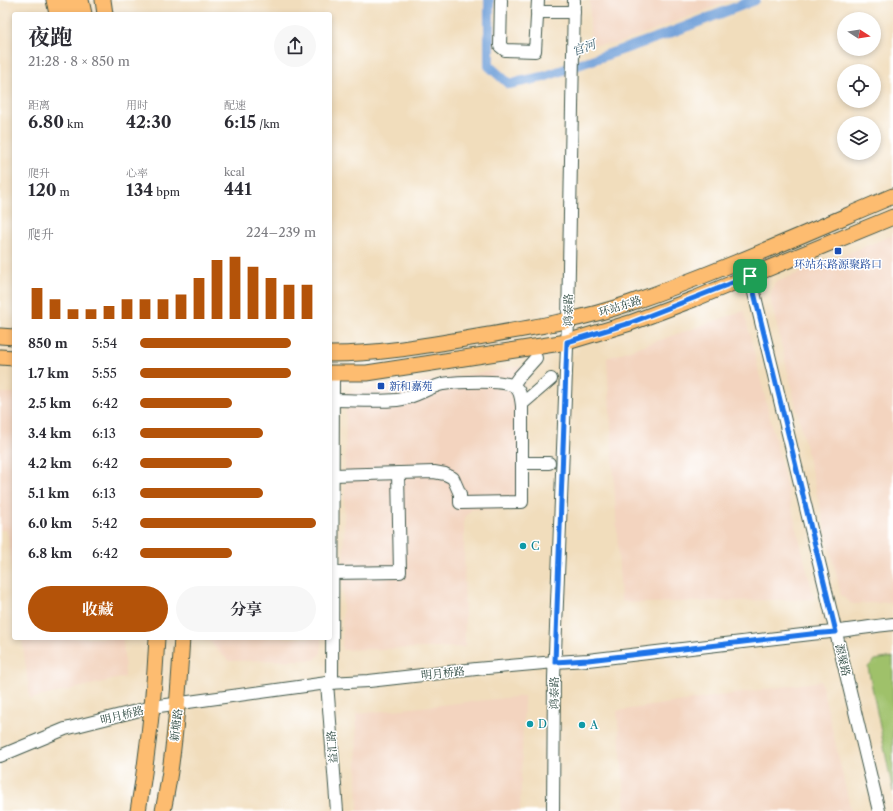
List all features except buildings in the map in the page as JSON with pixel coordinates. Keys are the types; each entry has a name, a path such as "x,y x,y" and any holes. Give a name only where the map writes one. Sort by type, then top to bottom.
{"main road":[{"path":"54,0 57,12"},
{"path":"68,0 71,12"},
{"path":"80,0 83,12"},
{"path":"103,0 106,12"},
{"name":"环站东路","path":"332,354 360,354 451,342 568,321 628,304 690,282 893,196"},
{"name":"环站东路","path":"332,373 367,373 567,342 630,323 750,276 893,217"},
{"path":"0,336 12,337"},
{"path":"0,357 12,358"},
{"path":"138,811 152,707 157,640"},
{"name":"新塘路","path":"163,811 167,792 178,703 182,640"}],"street":[{"path":"501,0 500,46 505,50 535,51 538,6 574,6"},
{"name":"鸿泰路","path":"553,811 555,662 568,321 574,6"},
{"name":"源聚路","path":"750,276 879,811"},
{"path":"513,385 536,358"},
{"name":"益汇路","path":"332,373 332,573"},
{"path":"522,404 552,379"},
{"path":"333,400 397,400 414,397 427,389 444,384 505,382 513,385 520,395 522,404 522,502 460,504 460,494 453,478 446,474 434,472 333,475"},
{"path":"522,463 549,463"},
{"path":"332,573 400,572 398,473"},
{"name":"明月桥路","path":"0,756 65,729 152,707 178,703 329,683 369,681 588,660 836,632 893,624"},
{"name":"益汇路","path":"330,640 329,683 336,811"}],"shaded area":[{"path":"590,0 733,0 616,44 590,45"},
{"path":"893,235 893,602 852,604 841,595 770,297 774,283"},
{"path":"744,311 814,599 639,603 621,601 607,358"},
{"path":"524,366 523,510 472,509 464,519 465,647 342,650 346,393"},
{"path":"0,393 12,393 12,566 7,530 0,530"},
{"path":"22,640 123,640 125,677 30,699"},
{"path":"209,640 321,640 321,653 315,660 229,661"},
{"path":"821,681 851,811 626,811 617,711"},
{"path":"524,696 520,811 358,811 356,714"}],"green space":[{"path":"893,657 893,792 868,667 875,660"}],"waterway":[{"name":"官河","path":"489,0 489,66 509,84 543,77 667,34 755,0"}],"place":[{"name":"环站东路源聚路口","path":"838,251"},
{"name":"新和嘉苑","path":"381,386"},
{"name":"C","path":"523,546"},
{"name":"D","path":"530,724"},
{"name":"A","path":"582,725"}],"route":[{"path":"750,276 836,632 588,660 555,662 567,342 630,323 750,276"}]}
